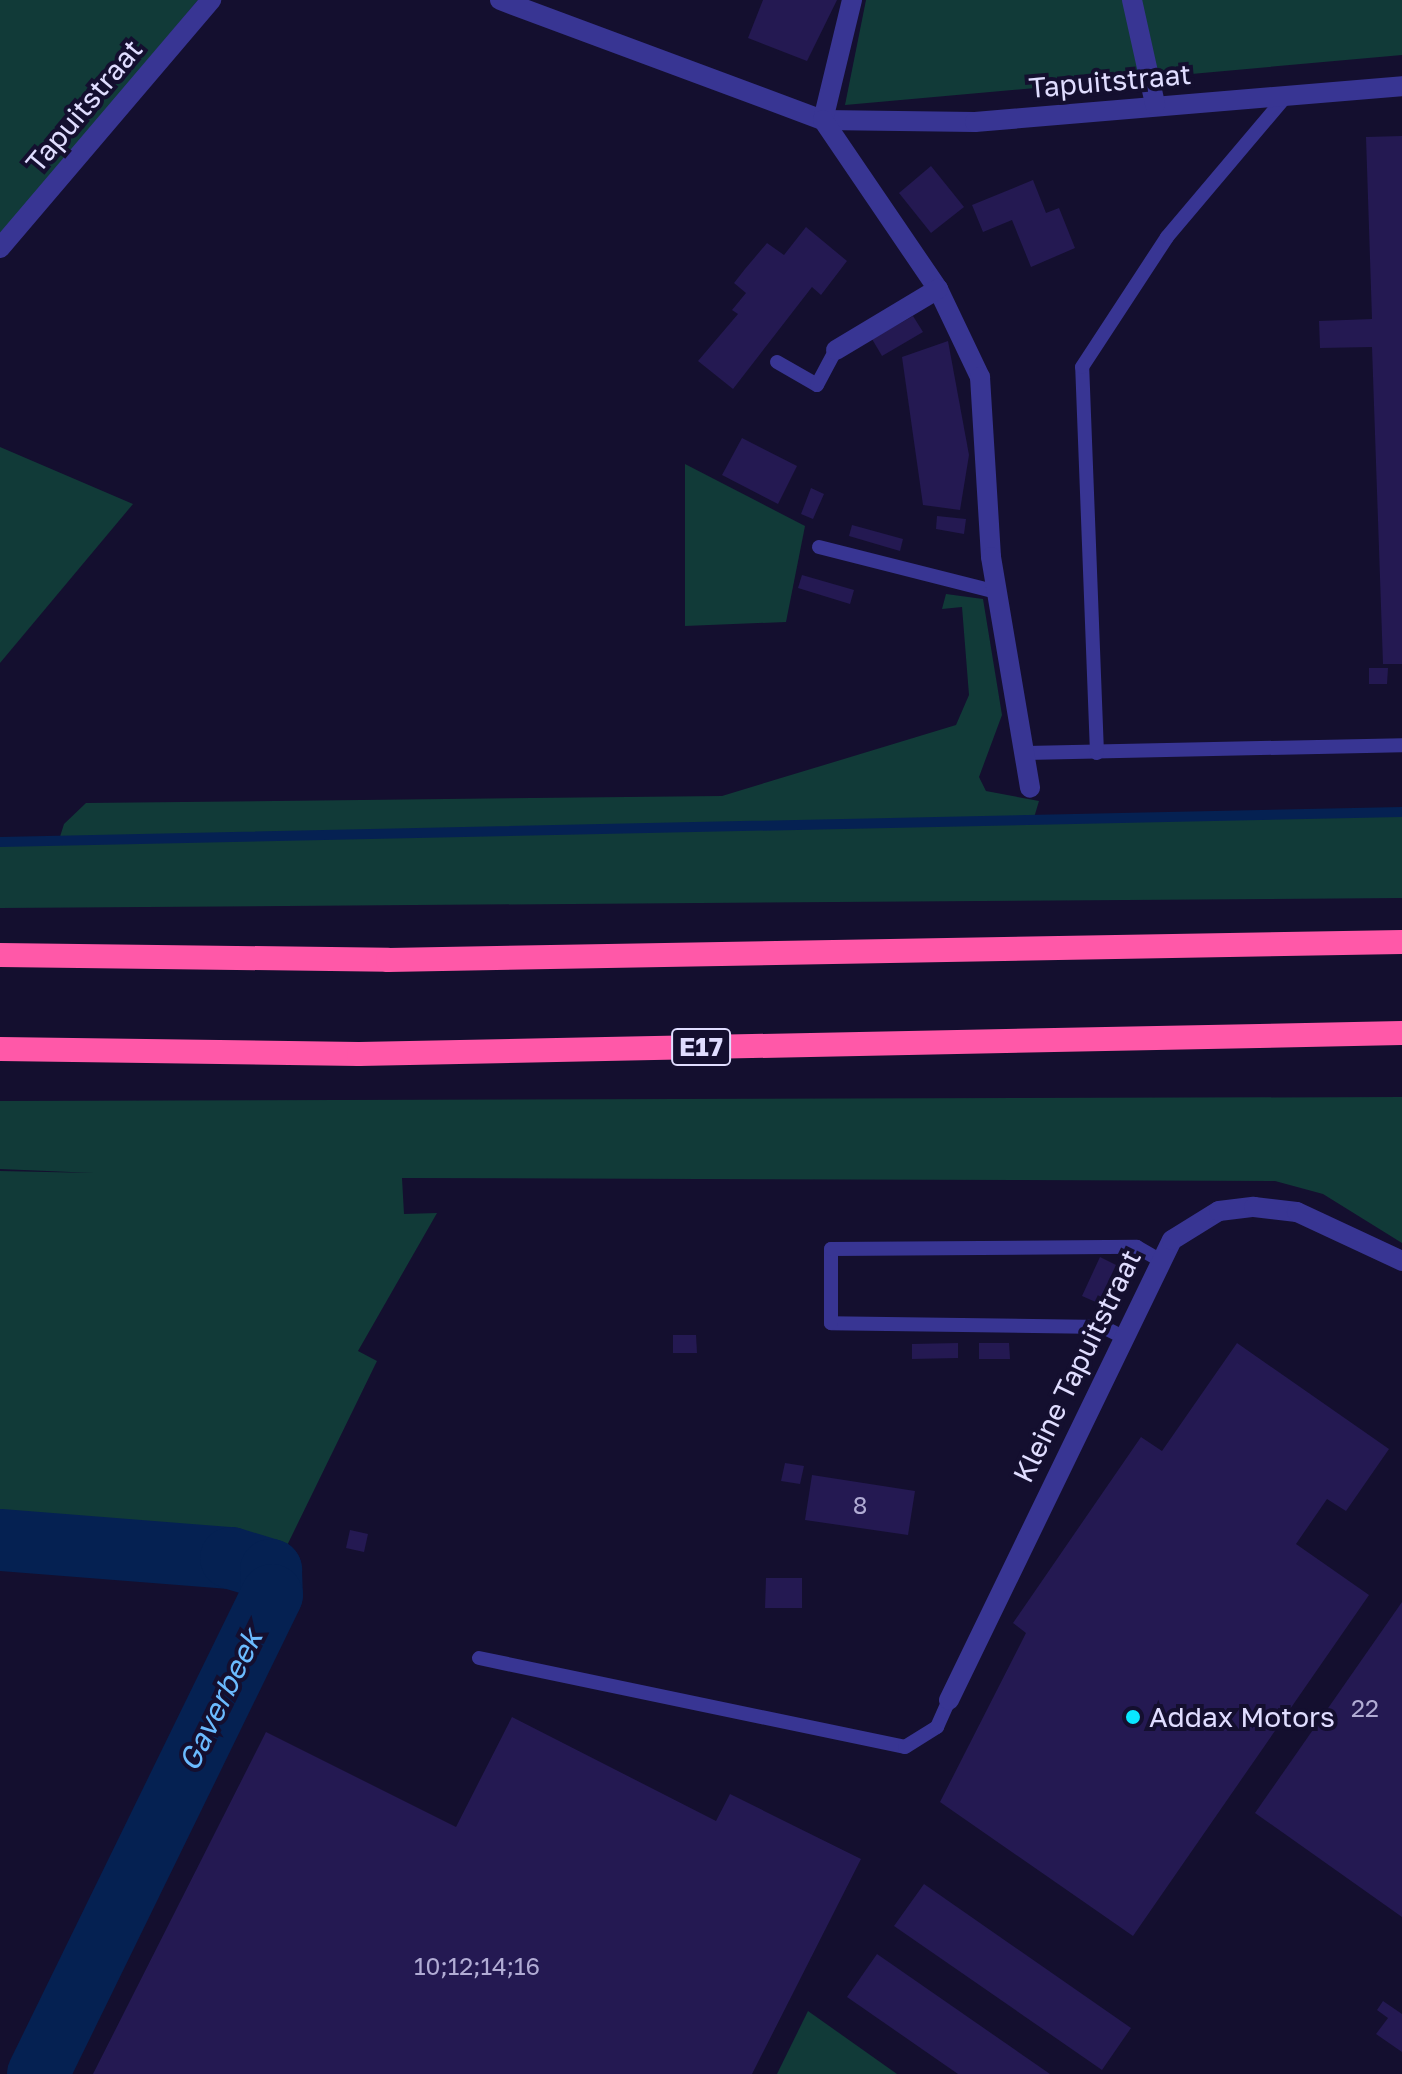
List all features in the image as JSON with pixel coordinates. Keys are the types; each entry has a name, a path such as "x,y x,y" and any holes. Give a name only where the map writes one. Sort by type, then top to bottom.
{"highway":[{"path":"0,955 388,960 1402,942"},
{"name":"E17","path":"0,1049 359,1054 1402,1033"}],"street":[{"name":"Tapuitstraat","path":"0,248 211,0"},
{"path":"852,0 823,120 938,289 980,377 997,592 1030,788"},
{"path":"1132,0 1155,104"},
{"name":"Tapuitstraat","path":"505,1 823,120 975,122 1155,104 1402,86"},
{"path":"836,350 938,289"},
{"name":"Kleine Tapuitstraat","path":"949,1700 1158,1259 1193,1224 1254,1207 1297,1212 1402,1261"}],"lane":[{"path":"1097,753 1082,367 1167,237 1286,96"},
{"path":"777,362 817,385 836,350"},
{"path":"819,547 997,592"},
{"path":"1026,753 1402,745"},
{"path":"1121,1336 1103,1327 831,1323 831,1249 1137,1247 1158,1259"},
{"path":"479,1658 905,1747 937,1727 949,1700"}],"green space":[{"path":"0,0 198,0 0,237"},
{"path":"866,0 1402,0 1402,55 845,105"},
{"path":"0,447 133,504 0,663"},
{"path":"685,464 805,526 786,622 685,626"},
{"path":"946,594 983,599 1002,715 979,777 986,791 1039,801 1033,821 1402,812 1402,898 0,908 0,842 58,843 64,824 86,803 722,796 956,725 969,695 962,607 942,609"},
{"path":"1402,1097 1402,1243 1323,1194 1275,1181 402,1178 404,1214 437,1213 358,1351 377,1361 277,1566 210,1541 0,1530 0,1171 94,1173 0,1169 0,1101"},
{"path":"808,2011 897,2074 777,2074"}],"building":[{"path":"763,0 837,0 807,61 748,38"},
{"path":"1402,136 1402,664 1383,664 1372,347 1320,348 1319,321 1372,319 1366,137"},
{"path":"931,166 964,207 931,233 899,193"},
{"path":"1033,180 1046,213 1059,208 1075,248 1031,267 1012,220 983,232 972,205"},
{"path":"806,227 847,261 821,295 812,287 733,389 698,361 738,314 732,310 746,293 734,283 745,269 767,243 784,255"},
{"path":"913,316 923,332 882,356 872,339"},
{"path":"948,341 969,455 960,510 923,505 902,357"},
{"path":"742,438 797,466 778,504 722,475"},
{"path":"811,488 824,494 813,519 801,514"},
{"path":"937,516 966,519 964,534 936,529"},
{"path":"852,525 903,539 900,551 849,536"},
{"path":"802,575 854,590 850,604 798,588"},
{"path":"1369,668 1388,668 1387,684 1369,684"},
{"path":"1100,1257 1116,1265 1098,1303 1082,1296"},
{"path":"673,1335 696,1335 697,1353 673,1353"},
{"path":"958,1343 958,1358 912,1359 912,1344"},
{"path":"979,1343 1009,1343 1010,1359 979,1359"},
{"name":"Addax Motors","path":"1237,1343 1389,1449 1346,1511 1327,1499 1296,1544 1369,1595 1133,1936 940,1802 1026,1633 1013,1623 1141,1437 1162,1451"},
{"path":"785,1463 804,1466 800,1484 781,1481"},
{"path":"812,1475 915,1491 908,1535 805,1520"},
{"path":"350,1530 368,1534 364,1552 346,1548"},
{"path":"766,1578 802,1578 802,1608 765,1608"},
{"path":"1402,1602 1402,1917 1255,1813"},
{"path":"512,1717 716,1821 730,1794 861,1859 752,2074 93,2074 266,1732 456,1827"},
{"path":"924,1884 1131,2028 1102,2070 894,1926"},
{"path":"877,1954 1050,2074 958,2074 847,1997"},
{"path":"1383,2001 1402,2014 1402,2052 1376,2034 1388,2018 1377,2010"}],"waterway":[{"path":"0,842 1402,812"},
{"name":"Gaverbeek","path":"0,1540 231,1558 271,1570 272,1595 38,2074"}],"place":[{"name":"Addax Motors","path":"1133,1717"}]}
